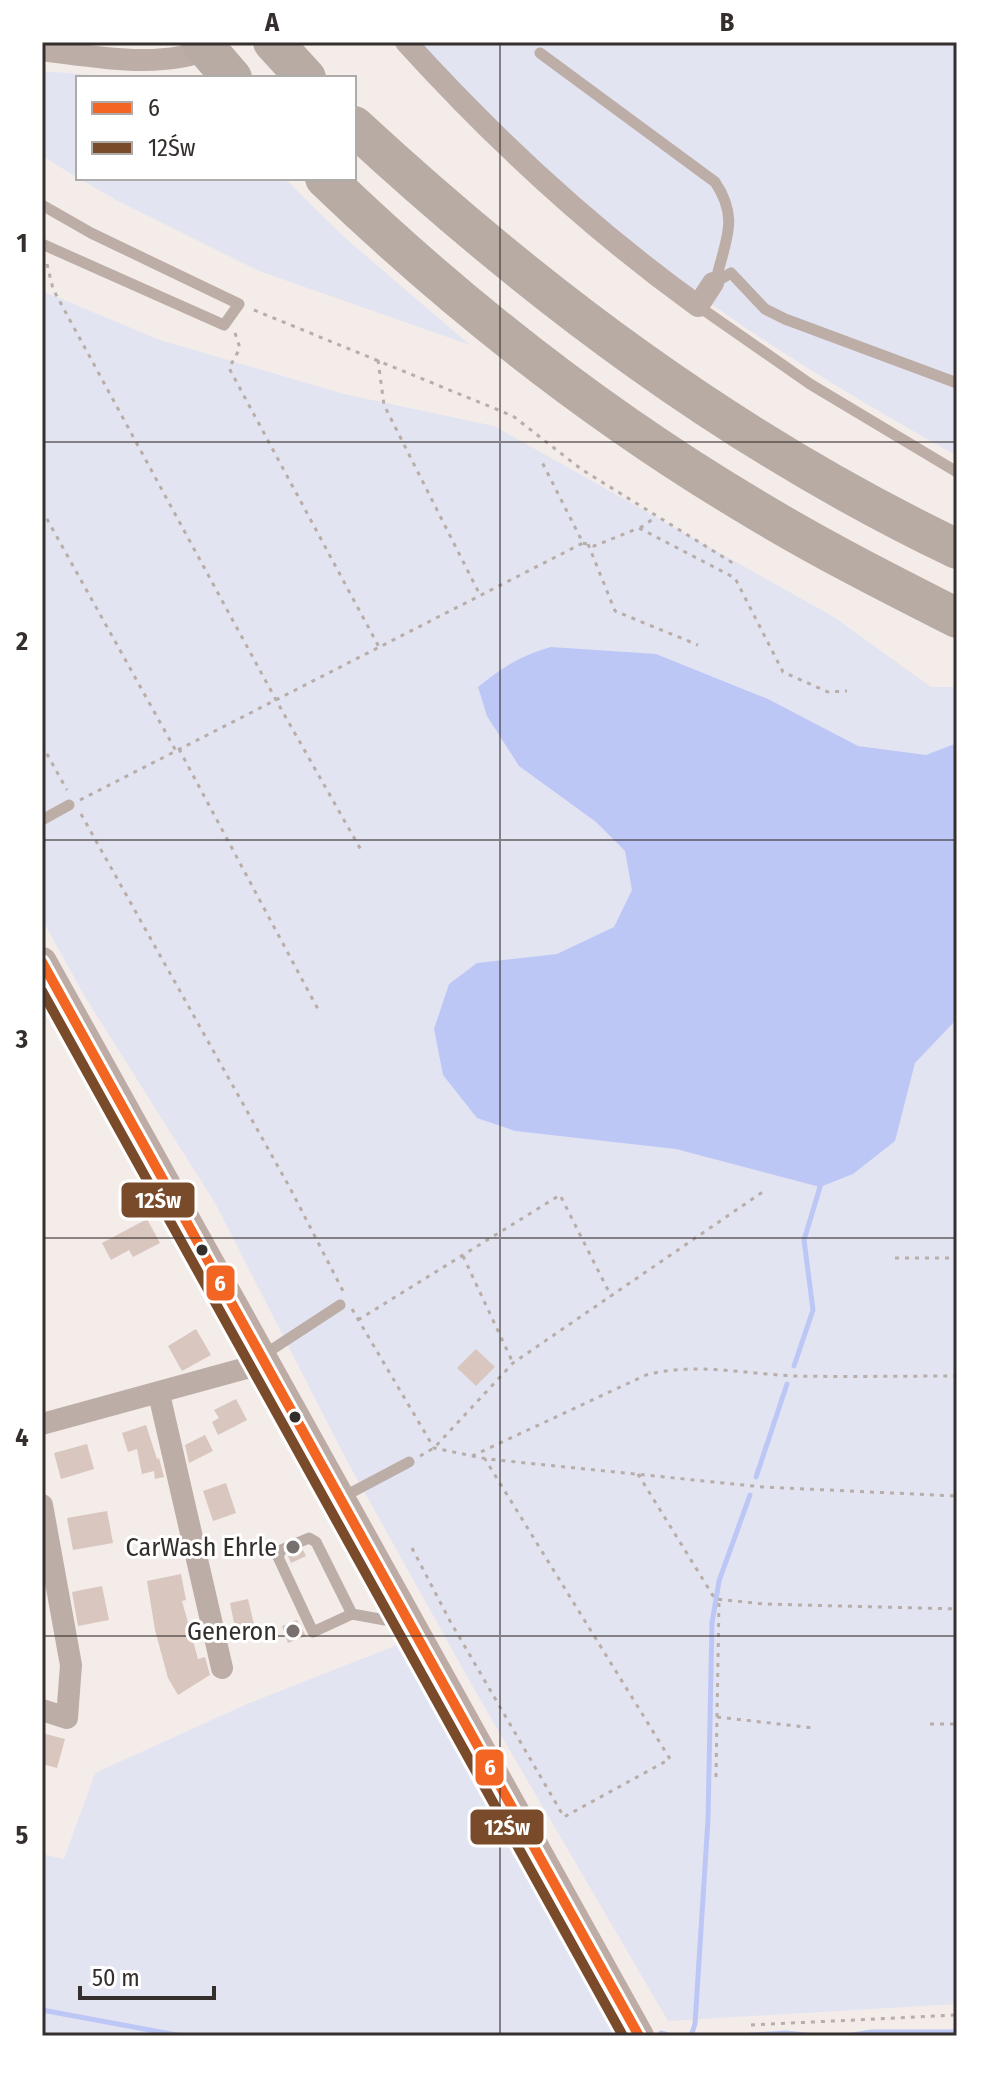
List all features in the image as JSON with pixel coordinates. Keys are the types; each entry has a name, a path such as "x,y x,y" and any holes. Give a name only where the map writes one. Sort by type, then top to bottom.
{"highway":[{"path":"201,42 230,76"},
{"path":"356,128 484,242 567,309 674,386 779,454 957,549"},
{"path":"327,180 371,222 524,353 645,438 752,508 957,618"}],"main road":[{"path":"42,962 639,2036"}],"street":[{"path":"42,50 111,58 177,59 225,42"},
{"path":"406,42 471,114 591,225 635,261 698,306 714,281"},
{"path":"42,1424 159,1394 263,1360"},
{"path":"159,1394 222,1668"},
{"path":"42,1505 71,1665 67,1718 42,1710"}],"lane":[{"path":"540,53 715,182 726,199 731,220 714,281"},
{"path":"42,205 91,233 239,304 224,325 43,244"},
{"path":"714,281 731,273 765,309 785,319 957,383"},
{"path":"698,306 810,384 957,472"},
{"path":"42,820 72,804"},
{"path":"263,1360 340,1305"},
{"path":"340,1499 409,1462"},
{"path":"352,1614 316,1542 309,1538 281,1550 278,1557 313,1632 352,1614 385,1620"}],"path":[{"path":"43,244 53,289 361,850"},
{"path":"239,304 513,416 581,469 736,565"},
{"path":"224,325 238,334 240,348 229,368 379,647"},
{"path":"378,360 384,405 480,595"},
{"path":"542,462 585,544 615,611 698,645"},
{"path":"42,510 320,1013"},
{"path":"72,804 480,595 585,544 594,546 640,528 657,517"},
{"path":"640,528 735,578 783,672 828,692 847,691"},
{"path":"42,745 72,804 290,1188 358,1320 434,1448 485,1459 763,1487 957,1496"},
{"path":"434,1448 513,1363 764,1191"},
{"path":"358,1320 560,1195 611,1296"},
{"path":"463,1256 513,1363"},
{"path":"895,1258 957,1258"},
{"path":"472,1456 646,1375 659,1372 688,1369 795,1376 957,1376"},
{"path":"412,1548 450,1621 564,1817 670,1759 485,1459"},
{"path":"638,1474 715,1599 764,1604 957,1609"},
{"path":"716,1777 719,1599"},
{"path":"717,1717 814,1728"},
{"path":"930,1724 957,1724"},
{"path":"751,2025 957,2015"}],"shaded area":[{"path":"416,42 957,42 957,456 793,359 713,306 637,248 497,122"},
{"path":"42,71 103,76 76,76 76,177 42,156"},
{"path":"81,180 286,180 343,236 470,345 259,271"},
{"path":"42,291 160,340 344,394 494,426 834,617 931,687 957,687 957,2004 668,2021 478,1696 346,1459 215,1203 85,997 42,919"},
{"path":"402,1643 619,2036 42,2036 42,1854 64,1859 95,1773 247,1704"}],"water":[{"path":"551,647 656,654 768,699 858,746 926,755 957,743 957,1019 915,1063 895,1141 853,1174 820,1187 676,1149 515,1131 477,1118 443,1075 434,1029 449,984 477,963 557,954 614,927 632,890 625,851 596,822 519,766 487,716 478,687 512,663"}],"building":[{"path":"147,1219 160,1243 133,1257 129,1250 111,1260 102,1243"},
{"path":"196,1329 211,1355 182,1371 168,1346"},
{"path":"476,1349 495,1367 476,1386 457,1368"},
{"path":"236,1399 247,1420 218,1435 212,1422 219,1418 214,1410"},
{"path":"146,1425 164,1477 155,1479 154,1471 142,1474 137,1449 128,1452 122,1433"},
{"path":"205,1435 213,1451 189,1463 185,1445"},
{"path":"87,1444 94,1469 61,1479 54,1453"},
{"path":"226,1483 236,1513 213,1521 203,1491"},
{"path":"107,1511 113,1543 73,1550 67,1518"},
{"path":"303,1550 306,1556 291,1563 288,1556"},
{"path":"181,1574 186,1600 182,1601 198,1659 205,1657 210,1675 178,1695 168,1678 155,1630 147,1581"},
{"path":"102,1586 109,1620 78,1626 72,1592"},
{"path":"248,1599 256,1633 237,1638 230,1603"},
{"name":"Generon","path":"297,1620 306,1636 288,1643 282,1626"},
{"path":"42,1733 65,1739 57,1768 42,1764"}],"waterway":[{"path":"794,1366 813,1310 804,1240 820,1187"},
{"path":"756,1477 787,1384"},
{"path":"691,2036 695,2024 708,1819 712,1623 719,1581 750,1495"},
{"path":"42,2010 182,2036"},
{"path":"847,2036 871,2032 957,2032"},
{"path":"661,2033 671,2036"},
{"path":"738,2036 785,2033 817,2036"}],"transit line":[{"name":"6","path":"42,962 639,2036"},
{"name":"12Św","path":"42,991 623,2036"}],"place":[{"name":"CarWash Ehrle","path":"293,1547"},
{"name":"Generon","path":"293,1631"}]}
